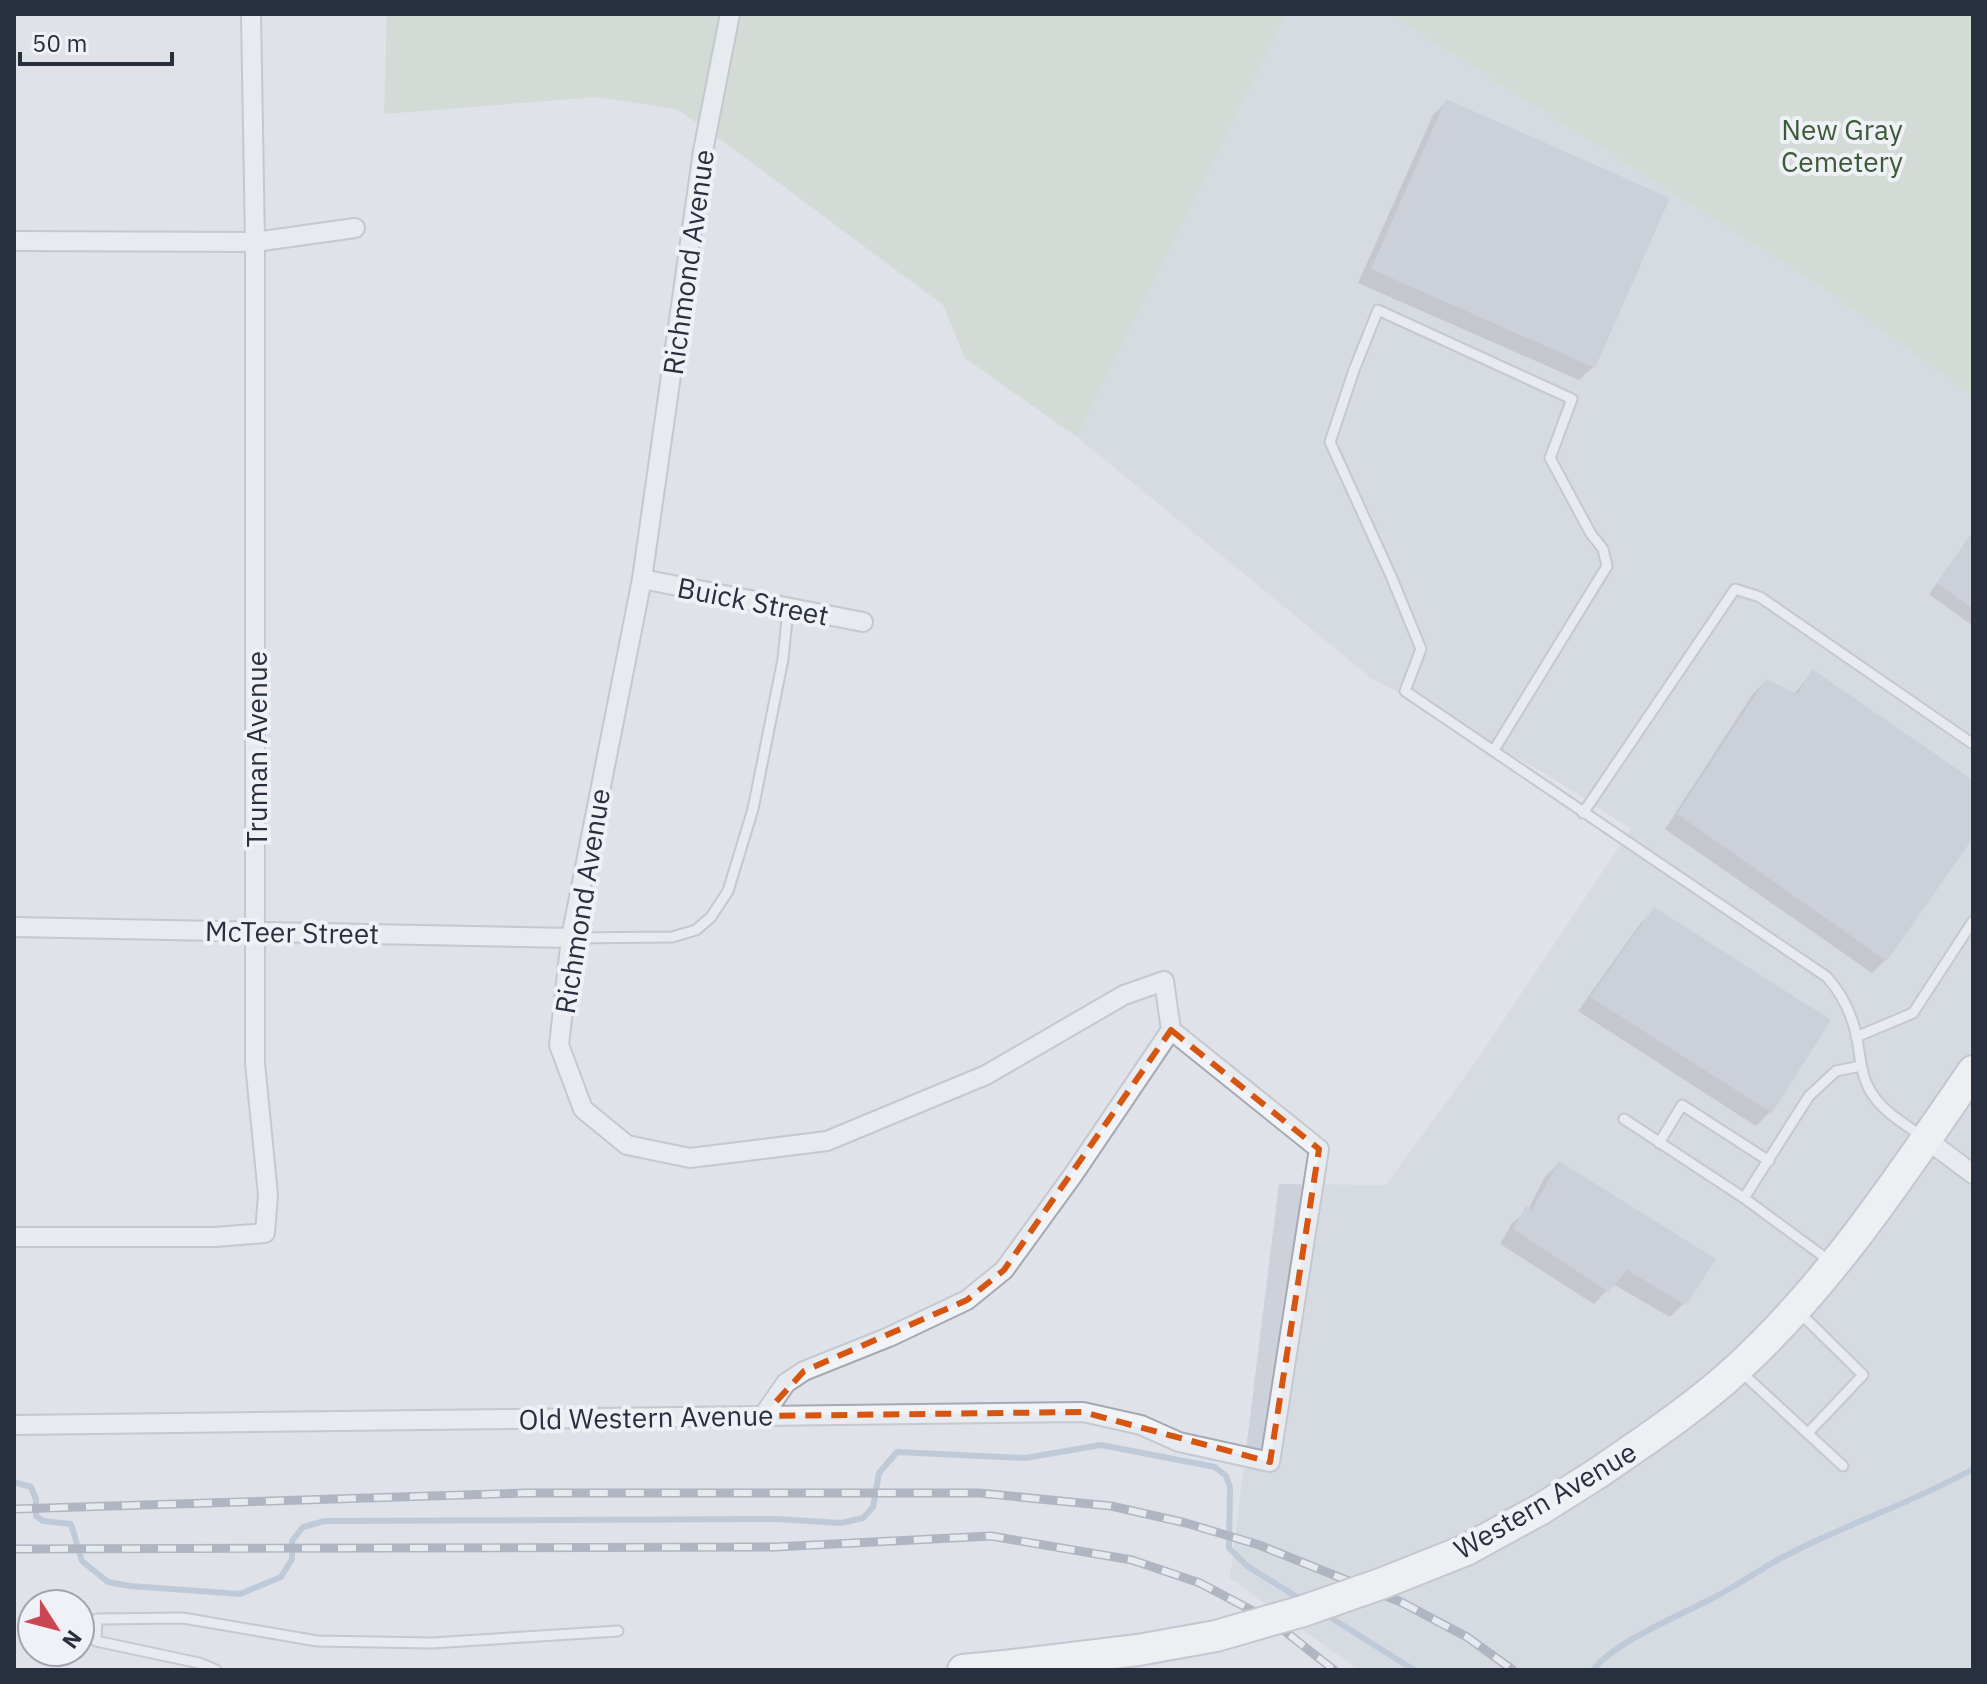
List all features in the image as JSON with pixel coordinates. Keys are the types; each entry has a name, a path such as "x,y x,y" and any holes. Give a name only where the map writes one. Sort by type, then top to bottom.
{"main road":[{"name":"Western Avenue","path":"963,1670 1138,1650 1216,1636 1303,1611 1383,1583 1466,1550 1541,1509 1655,1435 1738,1368 1795,1309 1863,1230 1973,1071"}],"street":[{"name":"Truman Avenue","path":"14,1237 215,1237 265,1233 268,1195 255,1063 255,242 251,14"},
{"name":"Richmond Avenue","path":"730,14 703,151 642,579 571,938 559,1045 583,1109 627,1145 690,1158 827,1141 986,1075 1124,995 1164,981 1171,1030"},
{"path":"14,241 255,242 355,228"},
{"name":"Buick Street","path":"642,579 863,622"},
{"name":"McTeer Street","path":"14,927 571,938"},
{"path":"763,1416 786,1383 804,1371 889,1337 967,1300 1004,1270 1171,1030"},
{"name":"Old Western Avenue","path":"14,1425 1083,1412 1141,1425 1179,1442 1270,1462 1319,1149 1171,1030"},
{"path":"1926,1139 1973,1174"}],"lane":[{"path":"1494,750 1607,566 1603,549 1591,534 1550,458 1572,399 1378,310 1330,442 1421,649 1405,691 1827,977 1845,1003 1871,1092 1887,1111 1926,1139"},
{"path":"1583,813 1735,589 1760,597 1973,744"},
{"path":"571,938 672,937 696,930 711,917 728,891 753,809 783,659 788,609"},
{"path":"1856,1037 1913,1013 1973,921"},
{"path":"1744,1198 1809,1096 1836,1071 1861,1066"},
{"path":"1659,1143 1682,1105 1769,1161"},
{"path":"1624,1119 1744,1198 1833,1264"},
{"path":"1795,1309 1863,1375 1808,1433"},
{"path":"1738,1368 1843,1466"},
{"path":"216,1670 199,1663 96,1641 97,1619 183,1618 317,1641 432,1643 618,1631"}],"highlighted area":[{"path":"1171,1030 1319,1149 1270,1462 1083,1412 763,1416 804,1371 967,1300 1004,1270"}],"shaded area":[{"path":"1286,14 1389,14 1825,289 1973,397 1973,1670 1359,1670 1230,1578 1279,1184 1386,1185 1477,1060 1631,829 1548,775 1371,678 1077,437"}],"green space":[{"path":"387,14 1286,14 1077,437 965,358 943,305 677,109 596,97 384,114"},
{"name":"New Gray Cemetery","path":"1389,14 1973,14 1973,397 1825,289"}],"building":[{"path":"1446,99 1670,198 1595,368 1371,269"},
{"path":"1973,533 1973,609 1937,583"},
{"path":"1812,669 1973,780 1973,838 1887,961 1677,814 1766,679 1798,694"},
{"path":"1654,907 1831,1020 1772,1113 1590,997"},
{"path":"1559,1161 1716,1259 1686,1305 1627,1270 1609,1292 1513,1229 1526,1206 1532,1210"}],"waterway":[{"path":"14,1482 31,1487 36,1499 36,1516 43,1521 71,1524 82,1561 108,1582 240,1594 281,1577 292,1559 292,1541 303,1527 325,1521 776,1519 841,1523 863,1518 873,1507 879,1473 897,1452 1025,1458 1101,1445 1215,1467 1226,1476 1230,1487 1229,1548 1247,1566 1302,1600"},
{"path":"1593,1670 1631,1640 1719,1595 1779,1559 1973,1469"},
{"path":"1325,1614 1414,1670"}],"railway":[{"path":"14,1509 527,1493 979,1493 1111,1506 1186,1523 1259,1545 1401,1602 1467,1637 1513,1670"},
{"path":"14,1549 775,1547 991,1536 1132,1560 1200,1583 1272,1621 1334,1670"}]}
